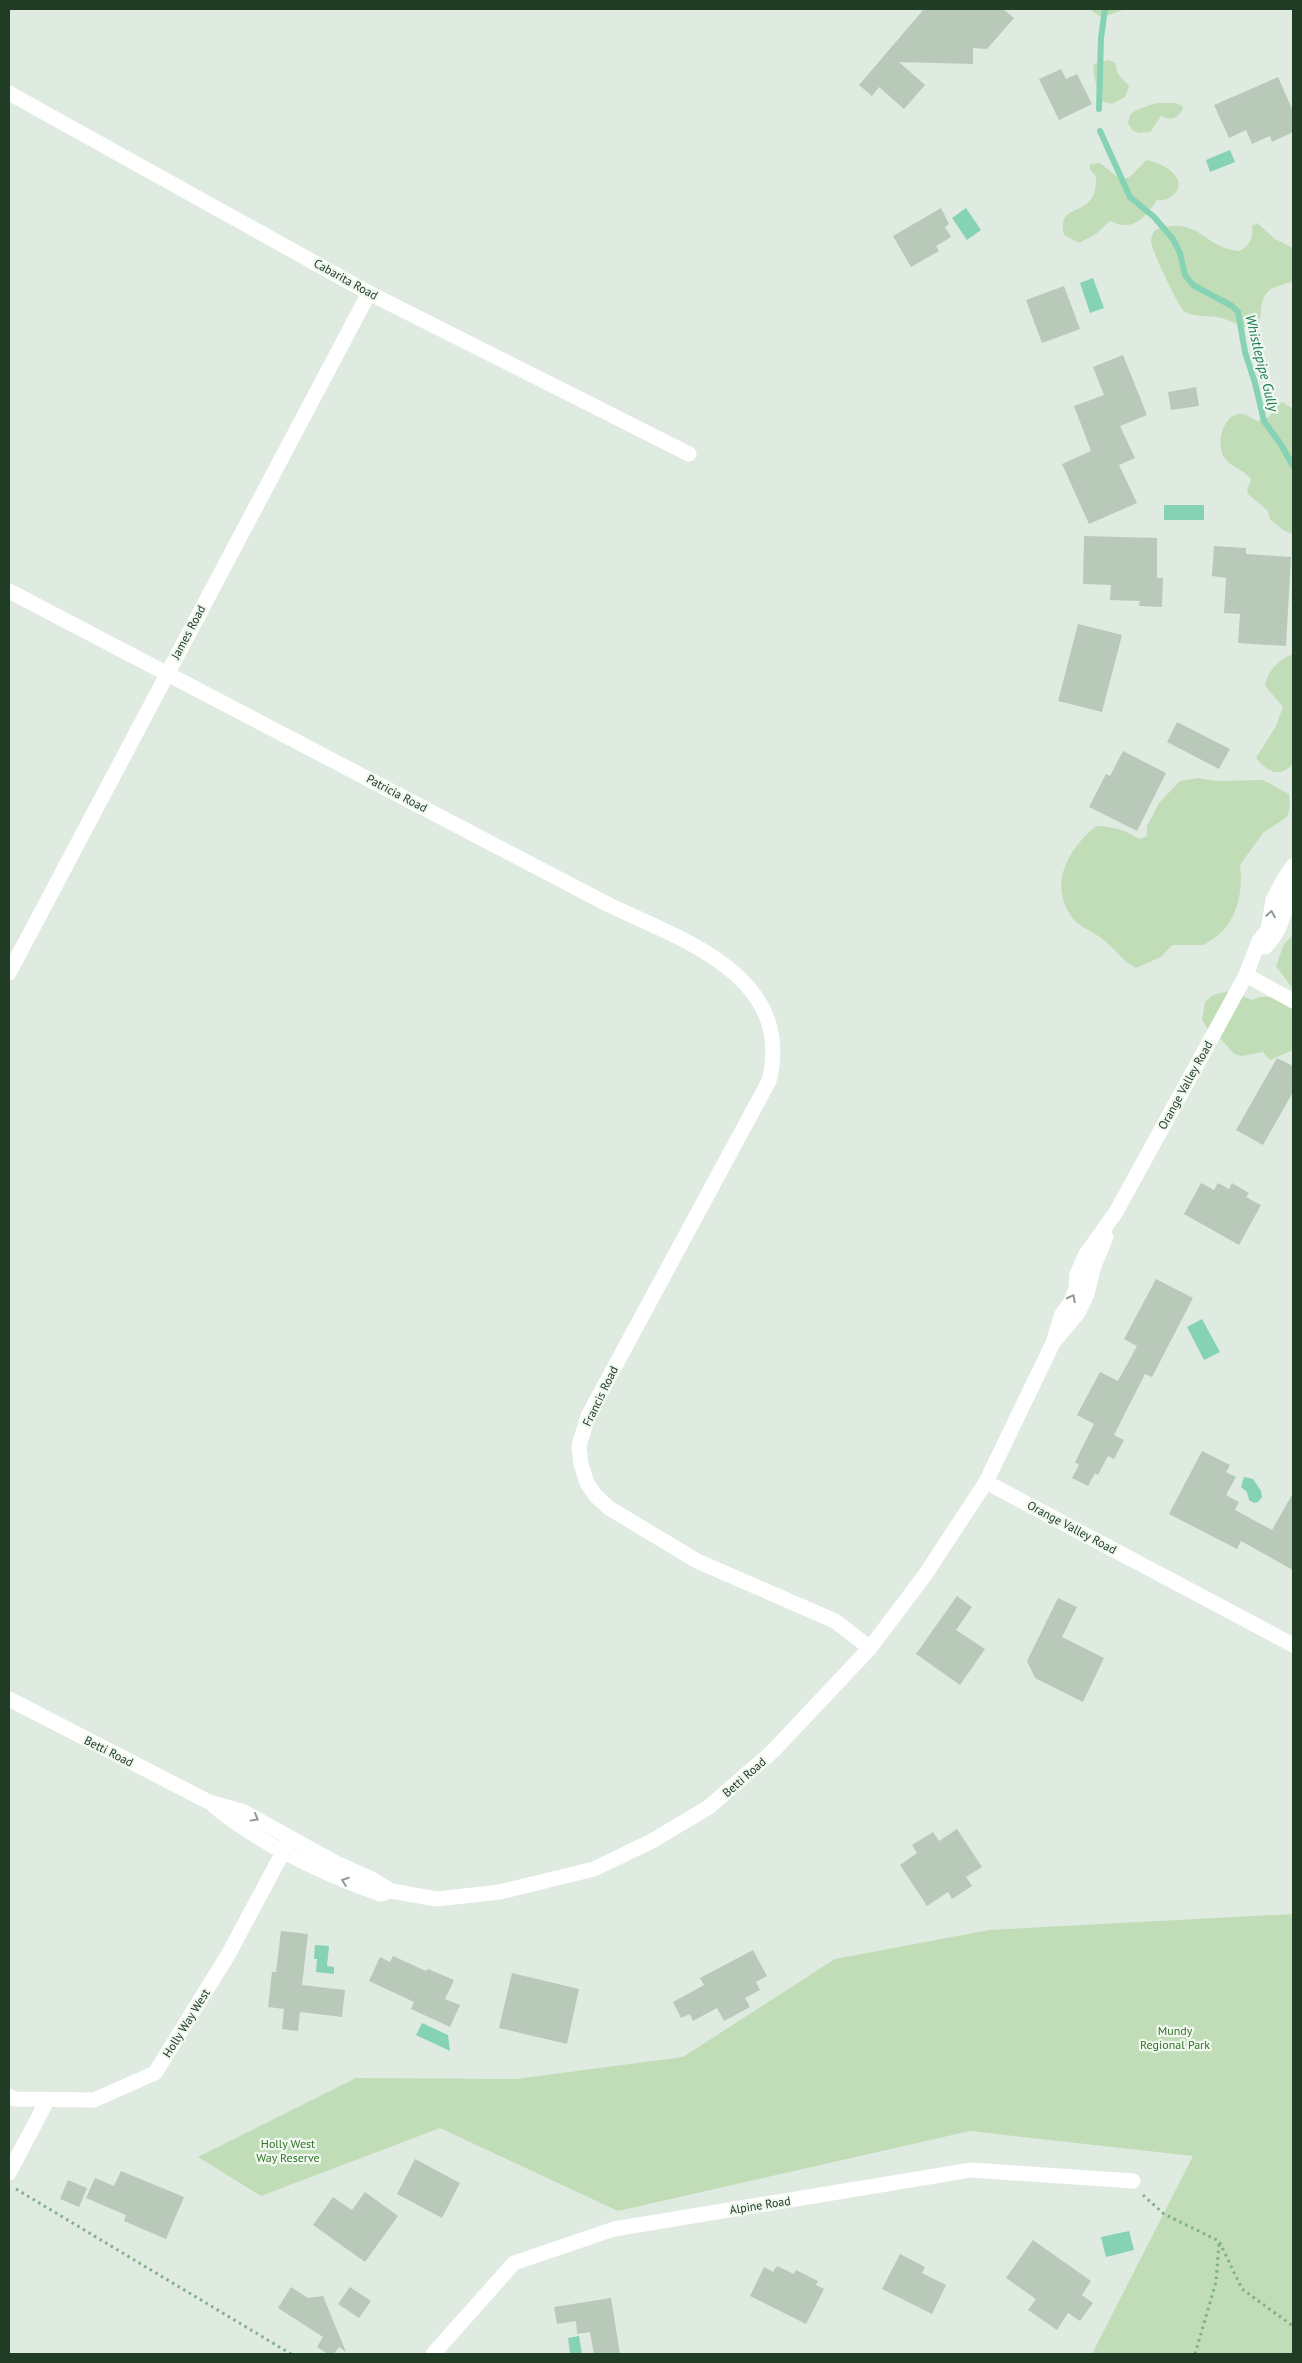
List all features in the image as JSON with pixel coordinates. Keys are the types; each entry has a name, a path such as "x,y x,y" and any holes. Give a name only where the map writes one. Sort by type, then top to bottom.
{"street":[{"name":"Cabarita Road","path":"9,93 369,293 689,454"},
{"name":"James Road","path":"9,973 369,293"},
{"name":"Patricia Road","path":"9,591 609,905 695,946 739,975 752,990 767,1016"},
{"name":"Orange Valley Road","path":"1293,866 1273,900 1268,930 1259,941 1254,959 1246,975 1116,1212 1094,1266 1078,1314 1053,1343 986,1482 1293,1645"},
{"name":"Orange Valley Road","path":"1254,959 1276,937 1293,888"},
{"path":"1246,975 1293,1001"},
{"name":"Francis Road","path":"767,1016 773,1048 773,1065 769,1080 588,1416 579,1446 581,1464 587,1483 596,1496 625,1518 697,1561 835,1621 870,1648"},
{"name":"Betti Road","path":"9,1699 209,1802 244,1812 287,1845 391,1891 437,1899 500,1892 594,1869 652,1841 709,1807 766,1758 870,1648 925,1576 986,1482"},
{"name":"Holly Way West","path":"9,2096 15,2099 94,2100 155,2073 228,1955 287,1845"},
{"path":"9,2173 48,2099"},
{"name":"Alpine Road","path":"433,2354 514,2263 614,2229 972,2170 1133,2181"}],"path":[{"path":"1133,2181 1140,2193 1164,2214 1219,2241 1242,2290 1293,2326"},
{"path":"9,2185 291,2354"},
{"path":"1194,2354 1216,2282 1219,2241"}],"green space":[{"path":"1089,9 1126,9 1109,15 1099,16"},
{"path":"1109,60 1115,63 1118,74 1129,86 1125,97 1112,104 1104,102 1097,96 1093,72 1094,64"},
{"path":"1157,103 1176,103 1182,106 1183,109 1174,118 1161,116 1150,132 1139,133 1133,131 1128,123 1130,115 1138,109"},
{"path":"1146,160 1163,166 1174,174 1179,183 1174,195 1166,199 1157,200 1142,218 1132,224 1125,225 1110,221 1096,234 1079,243 1064,235 1064,219 1071,212 1086,204 1094,194 1096,176 1090,170 1090,164 1100,163 1115,175 1124,179 1133,174"},
{"path":"1257,223 1275,239 1293,248 1293,281 1273,288 1266,294 1263,299 1258,326 1254,331 1222,318 1192,315 1184,311 1171,289 1152,246 1151,240 1155,230 1170,226 1182,226 1192,229 1217,245 1239,251 1246,247 1250,241 1252,226"},
{"path":"1283,402 1293,409 1293,534 1283,530 1270,519 1268,511 1249,495 1247,491 1251,479 1224,457 1221,446 1222,432 1228,420 1233,416 1244,414 1257,421 1269,417 1278,404"},
{"path":"1293,654 1293,764 1288,769 1278,772 1264,767 1256,758 1276,726 1283,707 1265,686 1268,675 1275,666"},
{"path":"1198,778 1216,781 1263,780 1289,794 1290,807 1287,817 1263,833 1240,865 1241,881 1237,906 1226,927 1216,937 1204,945 1172,945 1161,957 1136,968 1126,962 1097,935 1081,926 1071,916 1064,903 1062,890 1065,866 1078,844 1096,826 1119,829 1140,839 1147,836 1147,826 1159,803 1180,781"},
{"path":"1293,935 1293,989 1276,966 1284,944"},
{"path":"1229,991 1252,1000 1262,997 1273,998 1293,1007 1293,1050 1270,1060 1263,1052 1242,1056 1234,1054 1219,1037 1207,1028 1202,1020 1205,1002 1213,995"},
{"name":"Mundy Regional Park","path":"1293,1914 1293,2354 1092,2354 1193,2156 970,2131 618,2211 440,2128 261,2196 198,2157 356,2078 516,2079 683,2057 835,1959 989,1930"}],"shaded area":[{"path":"1230,150 1235,162 1210,172 1206,160"},
{"path":"966,208 981,230 967,240 952,218"},
{"path":"1093,278 1104,308 1090,313 1080,283"},
{"path":"1164,505 1204,505 1204,520 1164,520"},
{"path":"1202,1319 1220,1352 1204,1360 1187,1327"},
{"path":"1244,1477 1253,1479 1261,1491 1262,1497 1258,1502 1254,1503 1249,1500 1247,1492 1241,1487"},
{"path":"315,1945 329,1946 327,1966 334,1967 334,1974 316,1972 317,1959 314,1959"},
{"path":"422,2023 448,2035 450,2051 416,2035"},
{"path":"1129,2231 1134,2250 1106,2257 1101,2237"},
{"path":"579,2336 582,2354 570,2354 568,2338"}],"building":[{"path":"924,9 1003,9 1014,18 987,49 973,48 973,64 899,62 925,85 904,109 879,87 872,96 859,85"},
{"path":"1061,69 1066,79 1077,74 1092,104 1059,120 1039,79"},
{"path":"1278,77 1293,111 1293,132 1272,142 1270,136 1252,144 1246,130 1229,138 1214,105"},
{"path":"941,208 949,224 945,227 951,237 936,246 939,251 911,267 893,236"},
{"path":"1064,286 1080,329 1042,343 1026,300"},
{"path":"1123,355 1147,415 1120,426 1135,458 1119,465 1137,503 1089,524 1062,464 1091,451 1074,406 1104,395 1093,367"},
{"path":"1196,387 1199,406 1171,410 1168,392"},
{"path":"1084,536 1157,538 1157,578 1163,578 1162,607 1139,606 1140,601 1110,600 1111,585 1083,584"},
{"path":"1214,546 1246,548 1246,554 1291,557 1286,646 1238,643 1240,614 1224,613 1226,578 1212,576"},
{"path":"1078,624 1122,635 1102,712 1058,701"},
{"path":"1177,722 1230,749 1219,769 1167,742"},
{"path":"1123,751 1166,773 1137,831 1089,807 1106,774 1110,776"},
{"path":"1277,1058 1293,1066 1293,1092 1263,1145 1236,1130"},
{"path":"1201,1183 1214,1190 1218,1183 1229,1189 1232,1183 1249,1193 1246,1197 1261,1205 1239,1245 1184,1214"},
{"path":"1156,1279 1193,1298 1152,1377 1145,1374 1114,1435 1124,1440 1114,1459 1108,1456 1098,1475 1095,1473 1088,1486 1072,1478 1079,1465 1075,1462 1094,1424 1077,1415 1100,1372 1118,1381 1137,1346 1124,1339"},
{"path":"1202,1451 1230,1465 1226,1472 1236,1477 1226,1495 1239,1502 1235,1510 1272,1530 1293,1493 1293,1570 1241,1541 1237,1549 1169,1514"},
{"path":"957,1596 972,1607 956,1630 985,1649 960,1685 916,1654"},
{"path":"1058,1598 1077,1607 1062,1637 1104,1658 1083,1702 1035,1678 1027,1661"},
{"path":"957,1829 982,1867 966,1877 972,1886 952,1899 948,1892 927,1906 900,1865 917,1853 912,1845 933,1832 939,1841"},
{"path":"281,1931 308,1934 302,1985 345,1990 342,2017 300,2012 298,2031 282,2029 284,2009 268,2007 272,1972 276,1972"},
{"path":"753,1950 767,1976 756,1982 760,1990 745,1998 750,2007 724,2021 717,2008 693,2021 690,2014 681,2018 673,2002 704,1985 700,1978"},
{"path":"393,1956 426,1971 428,1969 454,1980 445,1999 460,2005 450,2027 411,2009 414,2002 369,1981 380,1957 390,1962"},
{"path":"512,1973 579,1989 567,2044 499,2028"},
{"path":"415,2159 460,2183 442,2218 397,2194"},
{"path":"121,2171 184,2197 166,2239 124,2221 126,2215 86,2198 95,2178 114,2186"},
{"path":"68,2180 87,2188 79,2207 60,2199"},
{"path":"365,2192 398,2216 365,2262 313,2225 333,2197 352,2210"},
{"path":"1033,2240 1091,2281 1082,2295 1093,2303 1080,2321 1068,2313 1057,2330 1028,2310 1036,2299 1006,2278"},
{"path":"900,2254 925,2267 922,2273 946,2285 932,2314 882,2289"},
{"path":"777,2266 794,2274 796,2270 818,2281 816,2285 824,2289 806,2324 750,2296 764,2267 773,2272"},
{"path":"291,2287 308,2298 323,2296 346,2352 339,2347 334,2354 328,2354 317,2347 323,2337 278,2308"},
{"path":"350,2287 371,2301 359,2318 338,2304"},
{"path":"611,2298 620,2354 594,2354 590,2332 577,2334 576,2321 557,2324 554,2307"}],"waterway":[{"name":"Whistlepipe Gully","path":"1099,109 1101,38 1105,9"},
{"name":"Whistlepipe Gully","path":"1100,131 1130,197 1154,217 1173,239 1180,253 1185,275 1193,285 1232,306 1238,312 1245,352 1264,421 1282,446 1293,466"}],"park label":[{"name":"Holly West Way Reserve","path":"288,2150"}]}
